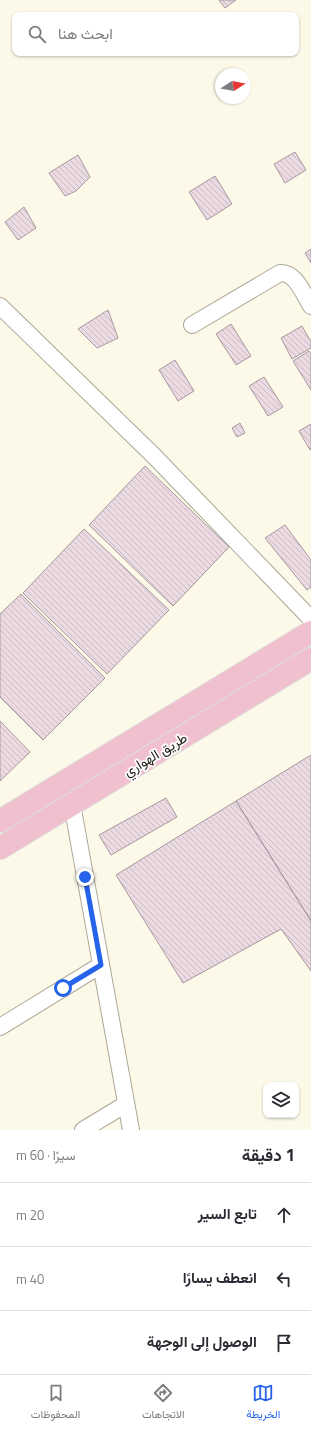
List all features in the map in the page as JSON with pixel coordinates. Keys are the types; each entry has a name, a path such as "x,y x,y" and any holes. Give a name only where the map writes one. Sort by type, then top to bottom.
{"highway":[{"name":"طريق الهواري","path":"0,820 311,632"},
{"name":"طريق الهواري","path":"0,848 311,659"}],"street":[{"path":"192,325 280,273 286,273 294,279 311,306"},
{"path":"0,306 155,457 311,619"},
{"path":"72,804 131,1130"},
{"path":"0,1027 101,965"},
{"path":"83,1130 126,1104"}],"building":[{"path":"219,0 236,0 225,8"},
{"path":"295,152 306,170 285,183 274,164"},
{"path":"78,155 90,177 76,191 65,196 49,173"},
{"path":"215,176 232,204 207,220 189,192"},
{"path":"24,207 36,228 18,240 5,222"},
{"path":"311,249 311,263 305,253"},
{"path":"108,310 118,338 97,348 78,329"},
{"path":"231,324 251,356 236,365 216,334"},
{"path":"302,326 311,342 311,348 292,359 281,338"},
{"path":"309,351 311,354 311,390 293,361"},
{"path":"175,360 194,391 178,401 159,370"},
{"path":"264,377 283,407 268,416 249,386"},
{"path":"240,423 245,433 237,437 232,428"},
{"path":"311,424 311,449 310,450 299,431"},
{"path":"145,466 229,547 173,606 89,525"},
{"path":"285,525 311,560 311,587 307,590 265,538"},
{"path":"84,529 169,610 107,674 23,593"},
{"path":"21,594 105,678 43,740 0,697 0,614"},
{"path":"0,721 30,752 0,781"},
{"path":"311,755 311,921 236,801"},
{"path":"166,798 177,817 111,855 99,835"},
{"path":"236,801 311,921 311,971 281,929 183,983 116,875"}],"route":[{"path":"63,988 101,965 85,877"}]}
